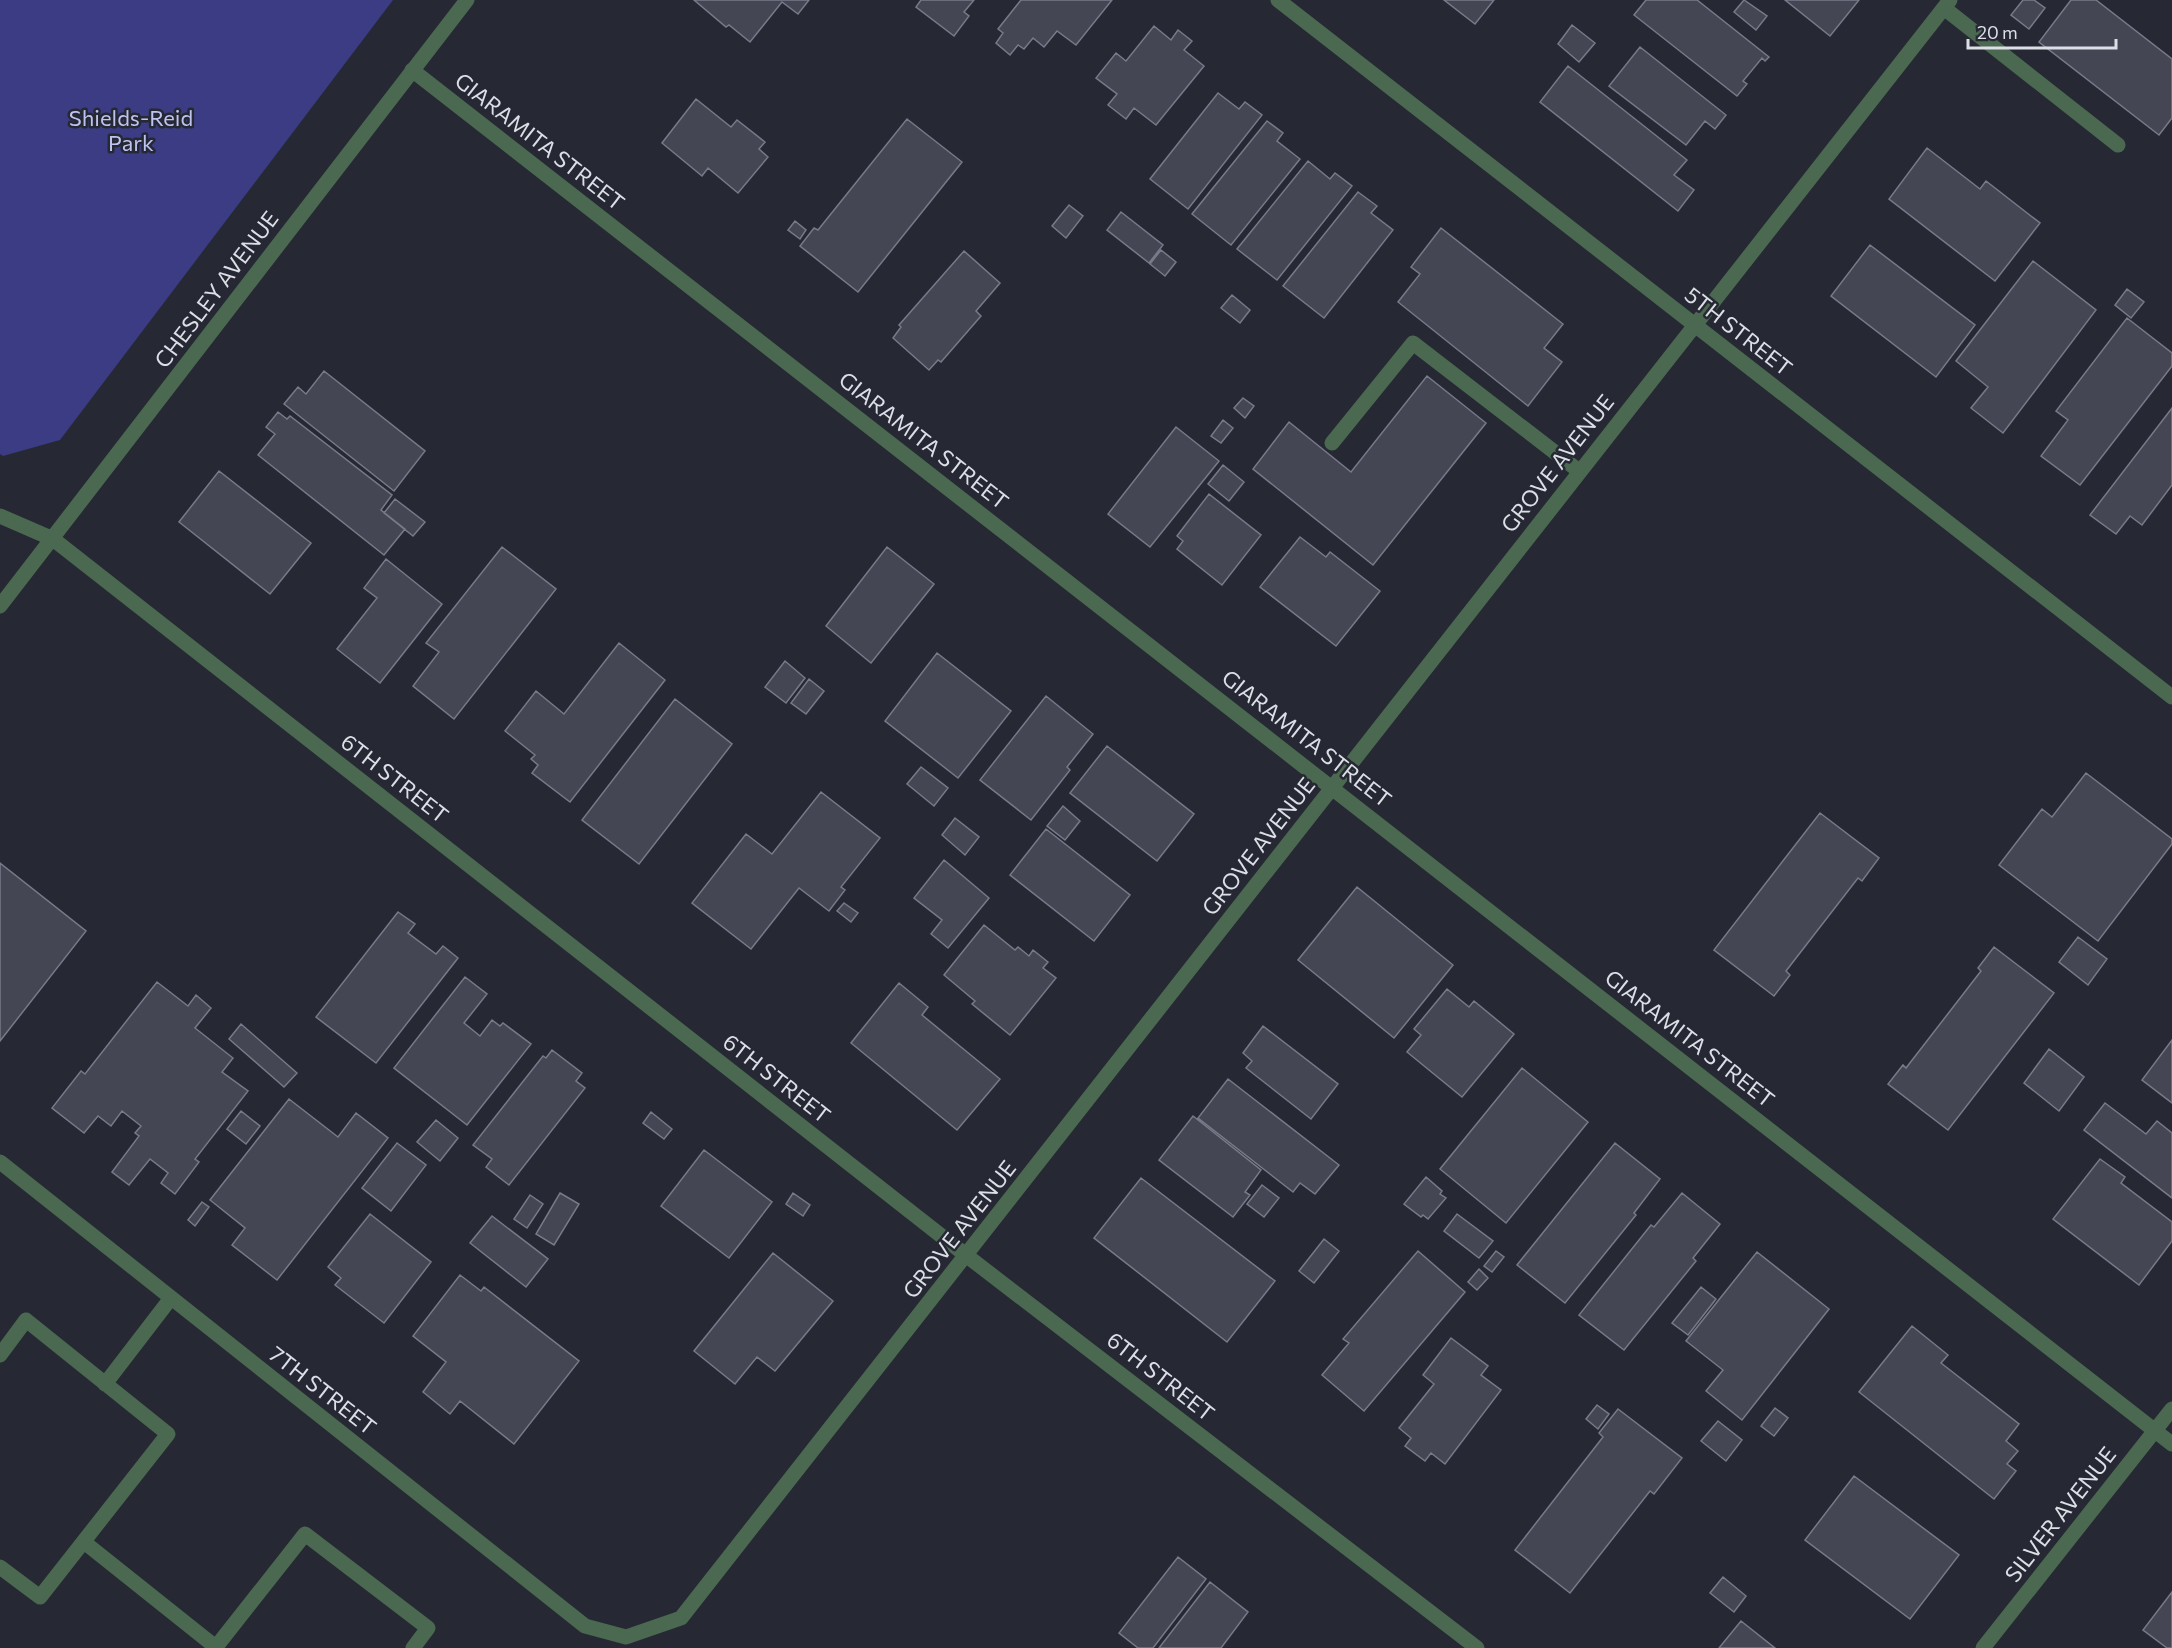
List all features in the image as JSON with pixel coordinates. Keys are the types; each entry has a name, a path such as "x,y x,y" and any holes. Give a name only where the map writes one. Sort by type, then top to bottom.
{"street":[{"name":"CHESLEY AVENUE","path":"0,606 467,0"},
{"name":"5TH STREET","path":"1278,0 2172,697"},
{"name":"GROVE AVENUE","path":"626,1637 681,1618 1947,4"},
{"path":"1947,4 2118,145"},
{"name":"GIARAMITA STREET","path":"412,70 2172,1444"},
{"path":"1332,443 1413,343 1579,471"},
{"name":"6TH STREET","path":"0,516 54,538 967,1256 1476,1648"},
{"name":"7TH STREET","path":"0,1162 585,1626 626,1637"},
{"path":"105,1384 171,1298"},
{"path":"0,1355 26,1320 168,1434 40,1597 0,1567"},
{"name":"SILVER AVENUE","path":"1983,1648 2172,1409"},
{"path":"84,1542 217,1647 305,1534 428,1628 413,1648"}],"green space":[{"name":"Shields-Reid Park","path":"0,0 393,0 60,440 3,456 0,454"}],"building":[{"path":"694,0 809,0 798,14 782,2 750,42 729,25 726,27"},
{"path":"921,0 974,0 964,12 969,16 954,36 916,7"},
{"path":"1021,0 1112,0 1076,45 1057,31 1044,47 1033,38 1024,49 1018,45 1010,55 996,43 1003,33 998,29"},
{"path":"1444,0 1494,0 1475,24"},
{"path":"1646,0 1697,0 1769,57 1765,61 1762,58 1743,81 1747,84 1737,96 1634,15"},
{"path":"1744,0 1767,16 1756,30 1734,12"},
{"path":"1785,0 1859,0 1830,36"},
{"path":"2023,0 2034,0 2045,8 2029,29 2011,15"},
{"path":"2071,0 2096,0 2172,59 2172,118 2159,135 2039,42"},
{"path":"1572,25 1595,43 1579,62 1558,44"},
{"path":"1154,26 1171,40 1178,30 1192,41 1184,50 1204,66 1156,125 1134,108 1126,119 1108,105 1117,94 1096,78 1116,53 1126,61"},
{"path":"1640,47 1726,115 1715,129 1705,121 1686,145 1609,86"},
{"path":"1568,66 1687,160 1674,175 1694,190 1678,211 1540,102"},
{"path":"1218,93 1239,109 1245,102 1262,115 1188,209 1150,179"},
{"path":"696,99 731,127 737,120 765,142 759,149 768,157 738,193 708,168 702,176 662,143"},
{"path":"907,119 962,162 858,292 800,246 814,228 818,230"},
{"path":"1267,121 1283,133 1277,141 1300,159 1231,245 1192,214"},
{"path":"1927,148 1980,189 1986,181 2040,223 1995,281 1889,199"},
{"path":"1308,161 1330,179 1335,173 1352,186 1277,280 1237,249"},
{"path":"1358,192 1377,206 1371,213 1393,230 1324,318 1283,286"},
{"path":"1069,205 1083,216 1066,238 1052,226"},
{"path":"1121,212 1163,245 1149,263 1107,230"},
{"path":"795,221 806,230 800,239 788,230"},
{"path":"1441,228 1563,324 1544,348 1562,362 1528,406 1398,302 1420,274 1411,267"},
{"path":"1870,245 1975,325 1936,377 1831,296"},
{"path":"1161,250 1176,262 1165,276 1150,264"},
{"path":"964,251 1000,283 976,311 981,316 941,362 938,360 929,370 893,338 901,327 899,325"},
{"path":"2033,261 2096,310 2003,433 1971,408 1988,387 1956,361"},
{"path":"2127,289 2144,302 2131,318 2115,305"},
{"path":"1232,295 1250,310 1240,323 1221,308"},
{"path":"2127,318 2172,353 2172,366 2080,485 2041,456 2068,420 2056,411"},
{"path":"324,371 425,451 394,491 284,404 298,387 306,394"},
{"path":"1427,376 1486,423 1373,565 1253,469 1289,422 1351,472"},
{"path":"1243,398 1254,406 1245,418 1234,408"},
{"path":"2172,408 2172,485 2142,525 2130,516 2116,534 2090,515"},
{"path":"278,412 287,419 290,416 392,495 381,510 405,529 384,555 258,455 275,434 266,427"},
{"path":"1223,420 1233,428 1221,443 1211,436"},
{"path":"1176,427 1219,461 1150,547 1108,514"},
{"path":"1223,465 1244,482 1229,501 1208,484"},
{"path":"219,471 311,543 270,594 179,522"},
{"path":"1209,494 1261,535 1222,585 1177,549 1183,541 1177,536"},
{"path":"395,499 425,522 413,536 384,513"},
{"path":"1300,537 1326,557 1330,552 1380,591 1336,646 1260,587"},
{"path":"502,547 556,589 454,719 413,686 439,652 426,643"},
{"path":"887,547 934,584 871,663 826,626"},
{"path":"386,559 442,604 380,683 337,649 377,598 364,588"},
{"path":"619,643 665,680 570,802 532,773 538,765 531,759 535,755 505,731 536,691 564,714"},
{"path":"937,653 1011,711 958,778 885,721"},
{"path":"785,661 805,678 786,703 765,687"},
{"path":"809,679 824,691 806,714 791,703"},
{"path":"1046,696 1093,734 1067,767 1070,770 1031,820 980,780"},
{"path":"675,699 732,744 639,864 582,820"},
{"path":"1107,746 1194,814 1157,861 1070,793"},
{"path":"921,767 948,788 934,806 907,784"},
{"path":"2086,773 2172,839 2172,844 2098,941 1999,865 2042,809 2052,817"},
{"path":"821,792 880,838 841,887 845,890 829,911 799,888 751,949 692,903 746,834 772,854"},
{"path":"1063,806 1080,821 1065,840 1047,826"},
{"path":"1820,813 1879,858 1862,881 1858,878 1786,971 1790,975 1774,996 1714,950"},
{"path":"955,818 979,837 965,855 942,835"},
{"path":"1046,829 1130,895 1094,941 1010,875"},
{"path":"944,860 989,898 948,948 931,934 942,920 914,898"},
{"path":"0,863 86,931 0,1041"},
{"path":"1357,887 1453,965 1394,1038 1298,960"},
{"path":"844,903 858,913 851,922 837,911"},
{"path":"398,912 415,924 408,933 436,954 443,946 458,958 376,1063 316,1017"},
{"path":"984,925 1015,950 1018,947 1029,956 1033,950 1048,962 1043,968 1056,978 1010,1035 972,1004 975,1001 944,975"},
{"path":"2078,937 2107,959 2088,985 2059,962"},
{"path":"1994,947 2054,993 1948,1130 1888,1084 1903,1065 1906,1068 1981,971 1978,968"},
{"path":"465,977 487,994 464,1023 480,1036 492,1020 500,1026 503,1023 531,1044 467,1125 394,1068"},
{"path":"157,982 188,1006 196,995 211,1008 195,1028 233,1058 222,1072 248,1091 195,1159 199,1162 175,1194 161,1183 168,1173 150,1159 129,1185 112,1172 139,1136 135,1133 141,1126 122,1111 111,1126 98,1116 84,1133 52,1108 81,1071 85,1074"},
{"path":"899,983 928,1007 922,1015 1000,1079 957,1130 851,1043"},
{"path":"1447,989 1469,1007 1474,1001 1514,1034 1462,1097 1407,1052 1421,1035 1414,1029"},
{"path":"241,1024 297,1073 284,1087 229,1039"},
{"path":"1263,1026 1338,1084 1311,1119 1246,1068 1252,1061 1243,1053"},
{"path":"2172,1040 2172,1103 2142,1080"},
{"path":"2049,1049 2084,1077 2059,1111 2024,1083"},
{"path":"552,1050 582,1073 576,1081 585,1088 509,1185 486,1167 492,1159 473,1145 543,1056 546,1058"},
{"path":"1522,1068 1588,1122 1506,1223 1440,1169"},
{"path":"1228,1079 1339,1165 1315,1194 1300,1183 1293,1192 1198,1118"},
{"path":"289,1099 338,1137 356,1113 388,1138 277,1280 232,1245 245,1228 210,1200"},
{"path":"2105,1103 2146,1134 2157,1121 2172,1133 2172,1198 2084,1130"},
{"path":"241,1111 260,1126 246,1144 227,1129"},
{"path":"651,1112 672,1129 664,1139 643,1123"},
{"path":"1193,1116 1261,1170 1245,1192 1250,1195 1233,1217 1159,1160"},
{"path":"436,1120 458,1138 440,1161 417,1142"},
{"path":"397,1143 426,1165 391,1211 362,1188"},
{"path":"1615,1143 1660,1179 1634,1213 1636,1215 1565,1303 1517,1265"},
{"path":"704,1150 772,1202 729,1258 661,1206"},
{"path":"2100,1159 2125,1177 2121,1183 2172,1222 2172,1241 2139,1285 2053,1219"},
{"path":"1426,1177 1442,1191 1440,1194 1446,1198 1428,1219 1423,1215 1421,1217 1404,1204"},
{"path":"1141,1178 1275,1281 1227,1342 1094,1238"},
{"path":"1262,1185 1279,1198 1264,1217 1247,1204"},
{"path":"560,1193 579,1204 554,1245 536,1234"},
{"path":"793,1193 810,1205 803,1216 786,1204"},
{"path":"1682,1193 1720,1224 1693,1258 1696,1261 1624,1350 1579,1315 1651,1225 1654,1227"},
{"path":"530,1195 543,1204 527,1228 514,1219"},
{"path":"202,1202 209,1207 195,1226 188,1220"},
{"path":"370,1214 431,1262 384,1323 335,1285 341,1278 328,1267"},
{"path":"1457,1214 1493,1241 1479,1258 1444,1231"},
{"path":"492,1216 548,1259 526,1287 470,1243"},
{"path":"1324,1239 1339,1251 1314,1283 1299,1271"},
{"path":"1418,1251 1465,1292 1364,1411 1322,1375 1349,1343 1343,1339"},
{"path":"1496,1251 1504,1257 1492,1272 1484,1266"},
{"path":"1757,1252 1829,1309 1742,1420 1706,1391 1723,1370 1686,1341"},
{"path":"773,1253 833,1301 775,1371 757,1357 735,1384 694,1351"},
{"path":"1479,1269 1488,1278 1477,1290 1468,1282"},
{"path":"460,1275 481,1291 484,1287 579,1361 514,1444 460,1401 450,1414 423,1392 446,1362 413,1336"},
{"path":"1701,1287 1716,1299 1688,1335 1672,1323"},
{"path":"1912,1326 1948,1355 1941,1363 2019,1424 2006,1441 2018,1451 2007,1464 2016,1471 1994,1499 1859,1392"},
{"path":"1451,1338 1488,1366 1481,1375 1501,1390 1445,1464 1431,1453 1425,1461 1405,1446 1411,1438 1399,1428 1434,1384 1423,1375"},
{"path":"1597,1405 1609,1414 1598,1429 1586,1419"},
{"path":"1775,1408 1788,1418 1774,1436 1761,1426"},
{"path":"1618,1409 1682,1458 1654,1494 1650,1491 1570,1593 1515,1550 1603,1437 1599,1433"},
{"path":"1718,1421 1742,1440 1726,1461 1701,1441"},
{"path":"1854,1476 1959,1555 1910,1619 1805,1540"},
{"path":"1178,1557 1206,1579 1153,1648 1138,1648 1119,1633"},
{"path":"1723,1577 1746,1596 1734,1612 1710,1593"},
{"path":"1210,1582 1248,1612 1221,1648 1159,1648"},
{"path":"2172,1592 2172,1648 2167,1648 2143,1630"},
{"path":"1741,1621 1775,1648 1719,1648"}]}
